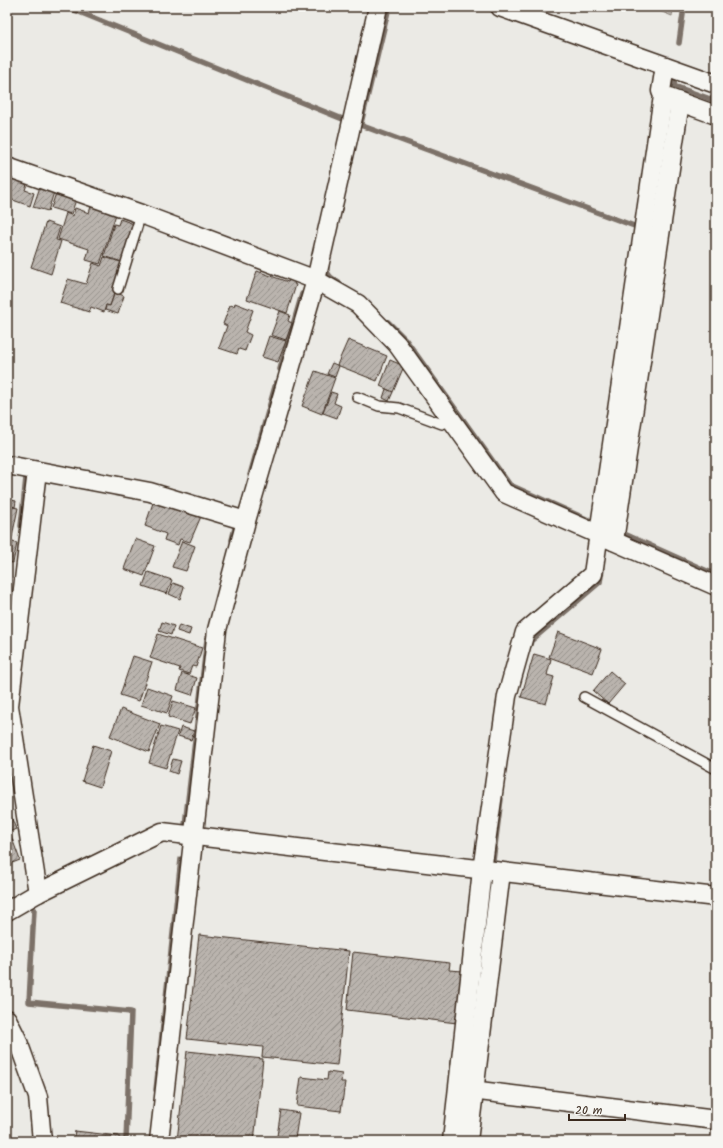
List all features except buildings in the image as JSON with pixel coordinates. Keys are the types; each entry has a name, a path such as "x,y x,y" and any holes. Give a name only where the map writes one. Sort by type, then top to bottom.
{"street":[{"path":"159,1141 217,630 246,521 316,280 378,7"},
{"path":"500,7 716,84"},
{"path":"607,538 663,96 661,92 665,66"},
{"path":"663,96 716,115"},
{"path":"468,1141 466,1090 482,870 507,696 525,632 593,574 607,538 680,102"},
{"path":"7,167 141,214 316,280 358,304 397,344 504,493 716,586"},
{"path":"7,466 150,492 246,521"},
{"path":"37,471 9,706 38,893"},
{"path":"7,911 38,893 162,832 193,837 716,897"},
{"path":"452,1141 466,1090 501,872"},
{"path":"7,1018 17,1039 38,1097 42,1141"},
{"path":"466,1090 716,1120"}],"lane":[{"path":"118,289 141,214"},
{"path":"358,397 379,406 399,408 442,424 452,420"},
{"path":"584,697 716,769"}],"shaded area":[{"path":"650,7 673,7 672,16"}],"waterway":[{"path":"67,7 345,120"},
{"path":"361,123 389,7"},
{"path":"679,43 684,7"},
{"path":"675,79 674,86 716,101"},
{"path":"360,125 637,227"},
{"path":"327,266 328,274 339,283"},
{"path":"280,369 302,294"},
{"path":"388,322 406,340 510,485 593,522"},
{"path":"250,475 276,383"},
{"path":"21,526 26,478"},
{"path":"232,540 235,528"},
{"path":"620,532 716,575"},
{"path":"530,645 531,641 600,582 602,570"},
{"path":"185,825 207,639"},
{"path":"493,861 501,799"},
{"path":"156,1090 181,859"},
{"path":"34,910 29,1002 131,1012 126,1141"}]}
